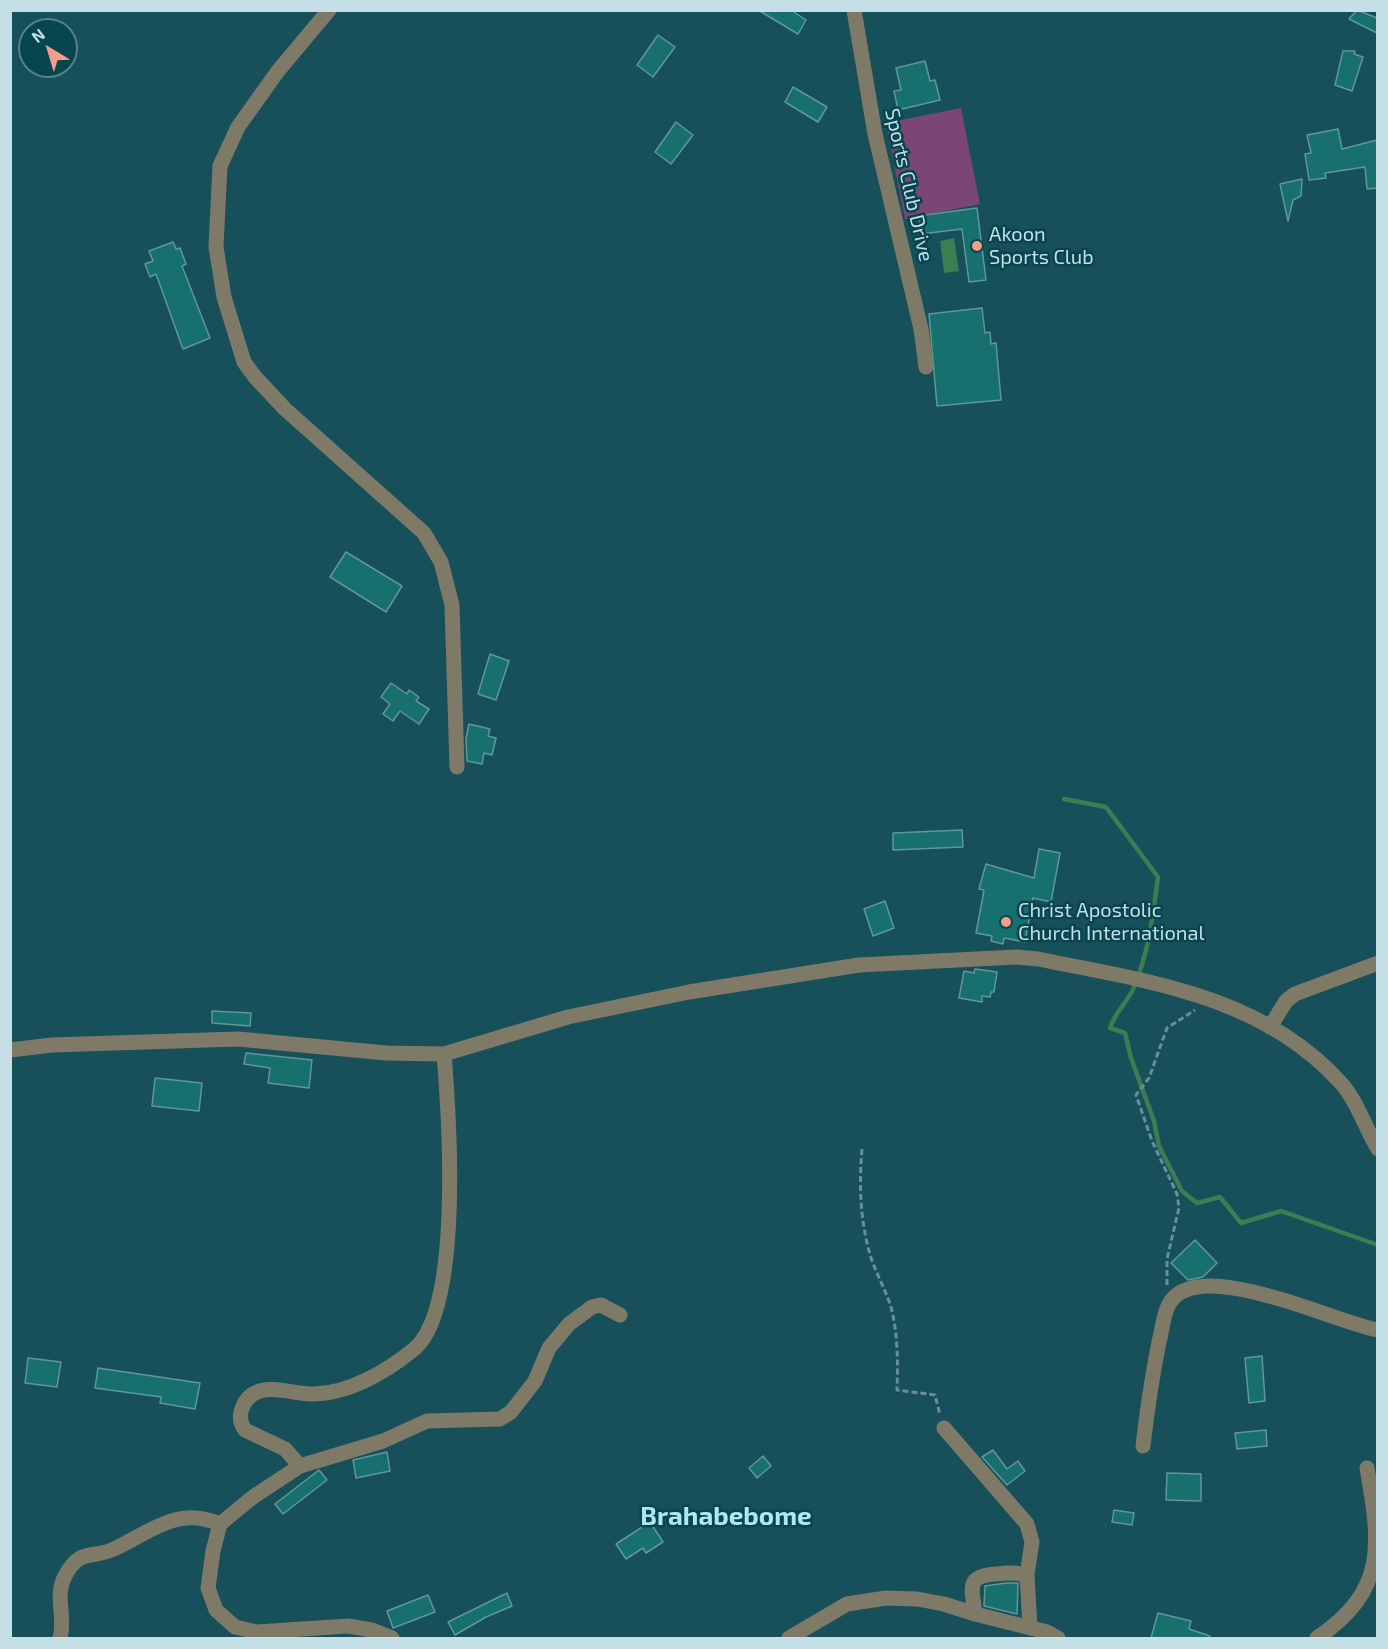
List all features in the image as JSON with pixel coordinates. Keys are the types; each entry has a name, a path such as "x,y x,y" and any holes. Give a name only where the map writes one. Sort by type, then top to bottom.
{"street":[{"path":"330,10 278,71 238,127 220,166 216,247 224,297 244,362 255,377 285,409 424,533 441,562 452,605 457,766"},
{"name":"Sports Club Drive","path":"854,10 874,134 921,329 926,367"},
{"path":"10,1050 52,1045 238,1039 386,1053 444,1054 568,1017 689,992 859,965 1016,957 1038,959 1144,981 1209,998 1270,1027 1293,1040 1341,1083 1377,1149"},
{"path":"1270,1027 1286,1001 1295,994 1377,963"},
{"path":"300,1466 285,1449 251,1435 242,1426 241,1414 247,1399 259,1391 332,1393 356,1385 414,1350 434,1321 442,1288 448,1218 449,1111 444,1054"},
{"path":"1143,1446 1149,1394 1168,1305 1186,1290 1211,1287 1268,1294 1377,1330"},
{"path":"392,1638 372,1630 348,1626 257,1632 235,1626 216,1610 209,1595 213,1551 220,1524 253,1497 300,1466 375,1444 427,1421 500,1419 511,1412 536,1381 549,1348 569,1324 592,1307 601,1305 620,1315"},
{"path":"944,1428 1027,1524 1032,1542 1027,1575 1030,1628"},
{"path":"1317,1638 1344,1616 1365,1588 1376,1564 1376,1518 1367,1468"},
{"path":"60,1638 59,1593 69,1568 80,1557 111,1550 170,1521 193,1516 220,1524"},
{"path":"975,1614 972,1587 980,1575 1015,1573 1027,1575"},
{"path":"789,1638 847,1604 868,1600 917,1599 1047,1632 1058,1638"}],"path":[{"path":"1168,1305 1167,1259 1179,1208 1177,1194 1152,1141 1136,1095 1149,1078 1167,1028 1209,998"},
{"path":"862,1149 860,1183 862,1219 869,1252 891,1308 898,1356 897,1390 935,1395 944,1428"}],"shaded area":[{"path":"961,108 980,204 905,219 886,123"},
{"path":"954,238 959,271 944,273 940,241"}],"building":[{"path":"758,10 791,10 806,20 798,34"},
{"path":"1357,10 1377,18 1377,33 1349,19"},
{"path":"658,35 675,47 653,77 637,65"},
{"path":"1343,51 1355,51 1354,54 1363,57 1352,91 1335,85"},
{"path":"925,61 930,81 935,80 940,100 898,110 894,91 901,90 896,68"},
{"path":"793,87 827,107 818,122 785,102"},
{"path":"676,122 693,135 671,164 655,152"},
{"path":"1338,129 1342,149 1377,140 1377,188 1367,189 1365,167 1325,173 1326,178 1309,180 1305,154 1311,153 1307,135"},
{"path":"1302,179 1301,196 1293,200 1288,221 1280,184"},
{"path":"977,208 986,280 969,282 962,229 921,234 918,216"},
{"path":"173,242 176,249 180,248 186,264 182,266 210,338 183,349 156,274 150,277 145,264 153,261 149,251"},
{"path":"982,308 985,333 990,332 991,344 996,343 1001,400 937,406 929,314"},
{"path":"346,552 402,586 386,612 330,577"},
{"path":"490,654 509,661 496,700 478,694"},
{"path":"391,683 407,694 409,690 419,697 416,701 429,709 419,724 400,711 393,721 383,714 390,704 381,697"},
{"path":"469,724 490,729 488,736 496,738 492,755 484,753 482,764 467,761 466,739"},
{"path":"962,830 963,847 893,850 893,833"},
{"path":"1039,849 1060,853 1051,902 1033,898 1025,942 1004,938 1003,944 991,941 992,936 976,933 984,890 979,889 986,864 1034,878"},
{"path":"885,901 894,928 873,936 864,909"},
{"path":"975,969 997,972 994,992 991,992 990,997 982,996 982,1002 959,998 964,971 974,973"},
{"path":"212,1011 251,1013 250,1026 212,1023"},
{"path":"246,1053 312,1060 309,1088 268,1083 270,1068 244,1064"},
{"path":"155,1078 202,1083 199,1111 152,1106"},
{"path":"1195,1240 1217,1263 1203,1277 1188,1280 1171,1263"},
{"path":"1262,1356 1265,1401 1249,1403 1245,1358"},
{"path":"28,1358 61,1362 57,1387 25,1383"},
{"path":"98,1368 200,1383 195,1409 160,1403 161,1397 95,1388"},
{"path":"1266,1430 1267,1446 1237,1449 1235,1433"},
{"path":"993,1450 1007,1469 1018,1461 1025,1471 1007,1485 982,1457"},
{"path":"387,1452 390,1471 356,1478 353,1460"},
{"path":"763,1456 771,1466 757,1478 749,1468"},
{"path":"319,1470 327,1480 283,1514 275,1504"},
{"path":"1167,1473 1201,1474 1201,1501 1166,1500"},
{"path":"1114,1510 1134,1513 1132,1525 1112,1522"},
{"path":"650,1522 663,1542 646,1553 643,1548 626,1559 616,1544"},
{"path":"1018,1583 1017,1614 984,1606 985,1586"},
{"path":"507,1593 512,1606 486,1617 455,1635 448,1622"},
{"path":"428,1595 435,1612 393,1628 387,1611"},
{"path":"1158,1613 1191,1621 1189,1629 1210,1636 1209,1638 1151,1638"}],"waterway":[{"path":"1064,799 1106,807 1158,877 1150,933 1139,974 1110,1028 1125,1033 1131,1058 1154,1121 1159,1146 1182,1191 1197,1203 1220,1197 1241,1223 1281,1211 1378,1245"}],"place":[{"name":"Akoon Sports Club","path":"977,246"},
{"name":"Christ Apostolic Church International","path":"1006,922"}],"district":[{"name":"Brahabebome","path":"726,1516"}]}
